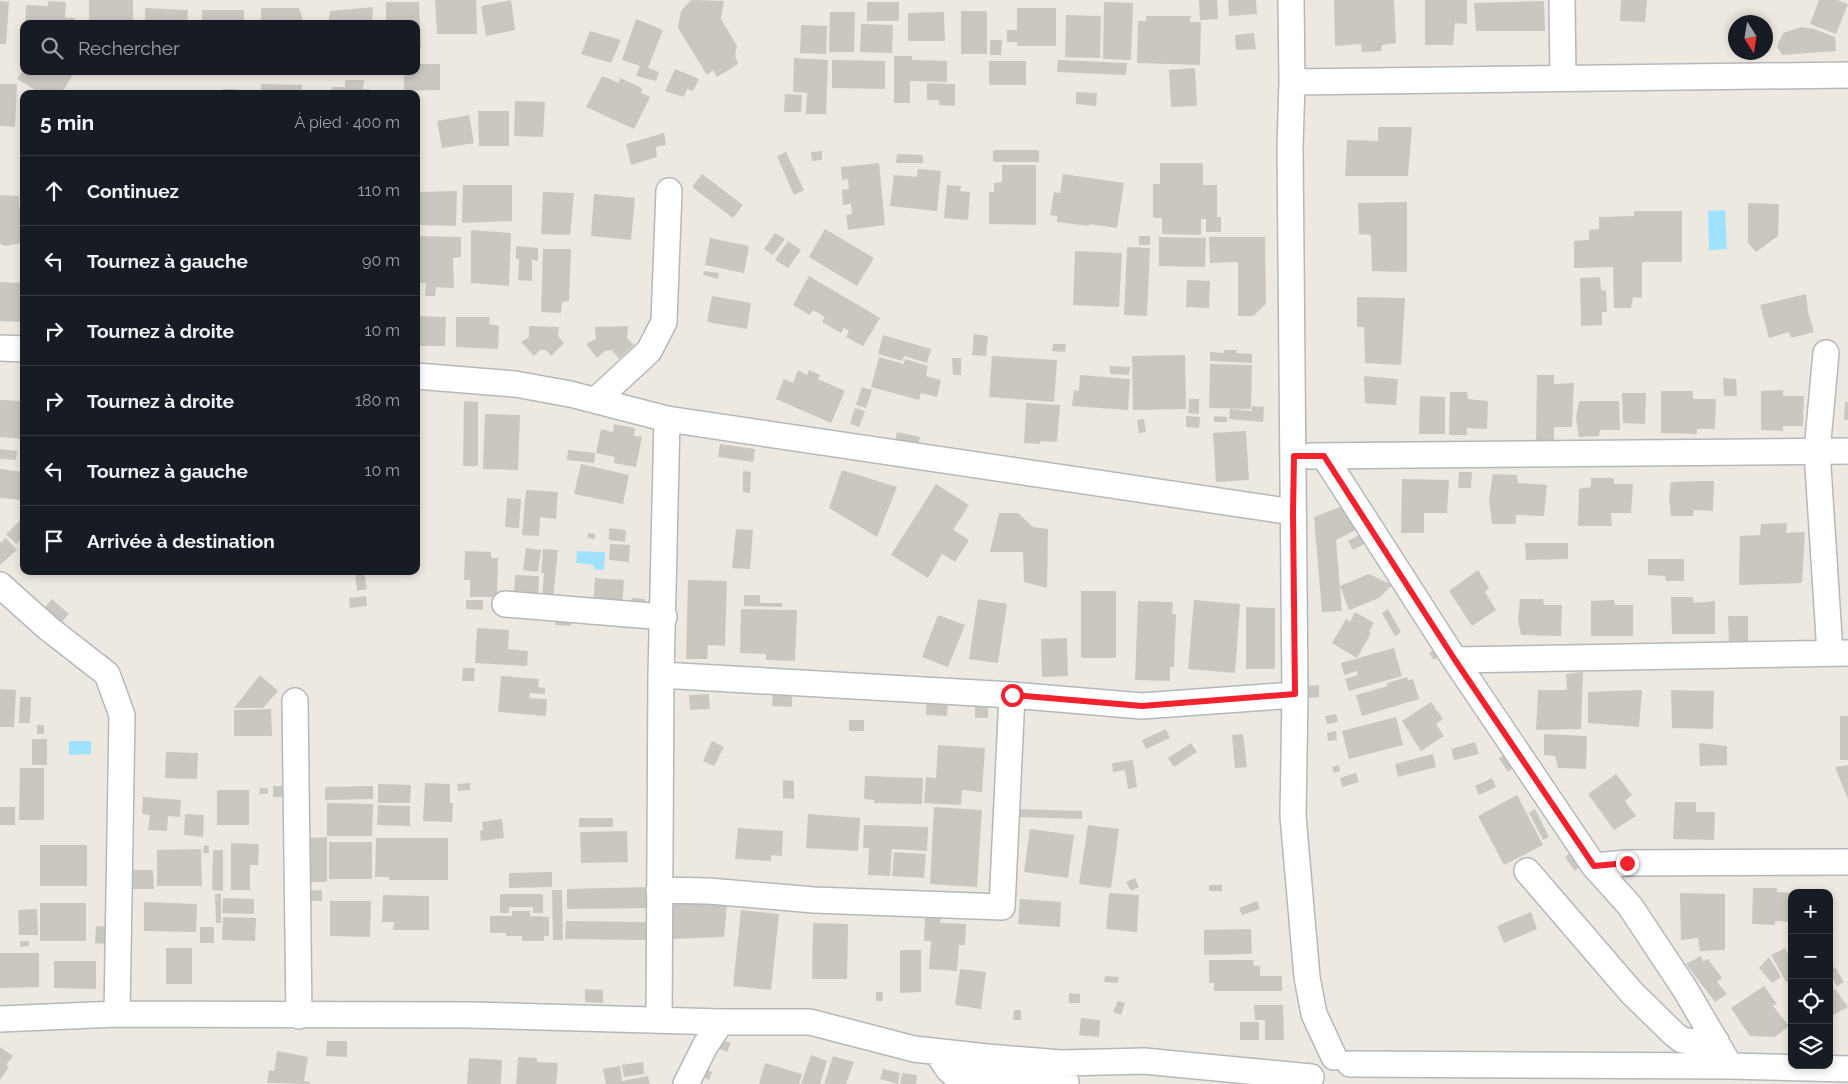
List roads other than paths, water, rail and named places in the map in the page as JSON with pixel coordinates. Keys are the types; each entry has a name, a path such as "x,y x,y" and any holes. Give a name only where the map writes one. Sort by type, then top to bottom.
{"street":[{"path":"1291,0 1292,82 1290,156 1295,694 1293,816 1302,934 1314,1014 1346,1068"},
{"path":"1562,0 1563,77"},
{"path":"1292,82 1848,74"},
{"path":"596,400 649,351 664,322 669,191"},
{"path":"0,348 20,350"},
{"path":"1455,660 1839,653 1817,451 1826,352"},
{"path":"420,376 515,384 570,394 667,418 1293,512"},
{"path":"659,1020 661,674 664,617 667,418"},
{"path":"1294,456 1848,451"},
{"path":"1324,456 1455,660 1594,866 1630,906 1685,989 1730,1066"},
{"path":"0,586 48,628 107,674 122,715 117,1014"},
{"path":"505,604 664,617"},
{"path":"661,674 1012,695 1142,706 1295,694"},
{"path":"659,890 814,900 1002,907 1012,695"},
{"path":"296,701 299,1016"},
{"path":"1594,866 1627,863 1848,862"},
{"path":"1527,871 1632,993 1674,1034 1682,1040 1696,1042 1716,1041"},
{"path":"0,1018 117,1014 470,1015 721,1022 810,1022 914,1049 937,1052 985,1068 1064,1076 1144,1061 1312,1081 1314,1069 1326,1059 1346,1068 1730,1066 1848,1069"},
{"path":"686,1084 704,1046 721,1022"}],"water":[{"path":"1725,210 1727,249 1709,250 1708,211"},
{"path":"577,551 605,552 604,570 594,569 594,565 576,563"},
{"path":"69,741 91,741 91,754 69,755"}]}
